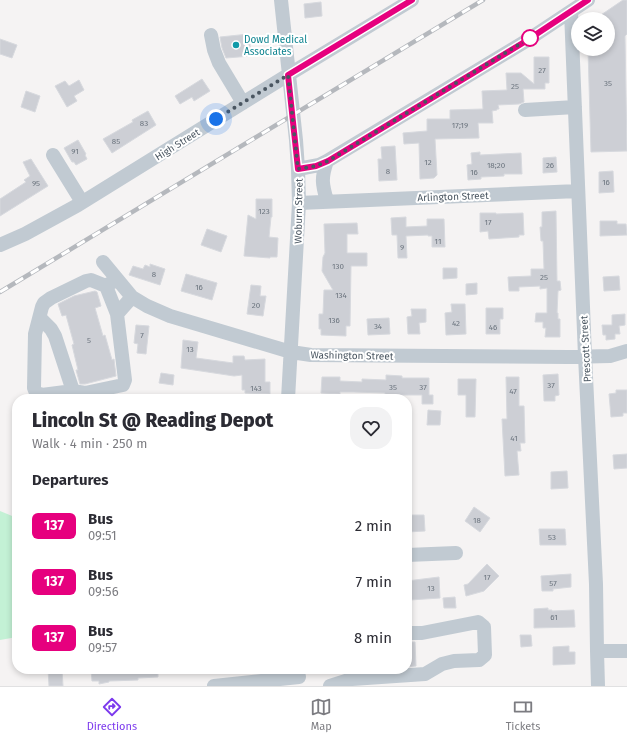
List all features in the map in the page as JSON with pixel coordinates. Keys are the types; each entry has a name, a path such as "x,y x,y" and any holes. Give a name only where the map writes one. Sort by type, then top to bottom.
{"street":[{"name":"Woburn Street","path":"281,0 298,169 299,203 288,394"},
{"path":"298,169 316,166 328,161 526,41 588,0"},
{"name":"High Street","path":"0,245 32,231 82,202 404,2"},
{"path":"211,35 214,50 219,63 243,103"},
{"name":"Prescott Street","path":"573,56 596,584 598,686"},
{"path":"525,110 575,107"},
{"path":"53,155 82,202"},
{"path":"327,201 322,183 323,173 328,161"},
{"name":"Arlington Street","path":"299,203 578,191"},
{"name":"Washington Street","path":"103,262 112,282 147,306 170,316 291,352 311,355 613,356 627,351"},
{"path":"38,394 34,391 34,334 44,303 51,298 89,280 112,282 121,336 124,383 120,386 85,393 73,390 47,394"},
{"path":"117,314 132,296"},
{"path":"40,318 51,329 55,336 73,390"},
{"path":"412,555 456,553"},
{"path":"330,686 352,679 425,674 442,664 454,661 480,660 485,655 484,627 478,622 422,633 412,633"},
{"path":"597,651 627,651"},
{"path":"214,686 299,677"}],"green space":[{"path":"0,511 12,516 12,638 0,640"}],"building":[{"path":"623,0 627,0 627,34 625,36 627,151 591,152 588,56 615,56 615,12 605,12"},
{"path":"321,2 322,16 305,18 304,4"},
{"name":"Dowd Medical Associates","path":"249,34 251,56 226,58 220,37"},
{"path":"0,39 17,45 12,58 0,54"},
{"path":"534,57 549,57 549,83 545,83 545,89 523,89 524,102 519,104 498,105 499,109 492,111 493,123 478,123 479,138 435,139 437,175 434,178 420,179 419,143 404,144 403,133 427,131 427,119 450,119 450,110 483,109 482,91 507,90 506,73 521,73 534,84"},
{"path":"202,79 210,91 194,101 192,97 180,104 175,96"},
{"path":"79,80 84,90 74,96 77,101 67,107 55,86 65,81 69,86"},
{"path":"26,91 40,96 35,112 21,107"},
{"path":"148,111 156,125 112,153 103,139 133,122 132,120"},
{"path":"78,140 86,154 87,159 76,165 72,162 64,148"},
{"path":"395,146 397,180 379,181 378,159 382,159 381,147"},
{"path":"480,152 480,155 521,153 522,174 504,174 504,176 481,177 481,179 468,180 467,165 472,164 471,153"},
{"path":"556,157 557,172 543,173 543,158"},
{"path":"31,159 48,186 0,216 0,199 26,182 24,180 30,176 23,162"},
{"path":"613,171 614,192 599,193 599,172"},
{"path":"256,199 272,199 272,217 269,237 278,238 277,257 270,258 244,256 248,215 256,219"},
{"path":"556,211 557,281 560,281 561,290 558,291 557,313 558,319 560,319 560,337 545,337 546,328 543,328 543,322 535,322 536,313 547,313 547,288 540,289 540,286 519,287 519,291 509,291 508,277 531,276 531,269 544,269 543,241 541,241 540,227 542,227 542,212"},
{"path":"480,213 523,213 524,235 519,235 519,237 489,239 488,231 480,232"},
{"path":"406,217 406,227 427,226 427,219 444,219 445,247 432,247 432,236 406,236 407,258 398,258 397,235 392,235 391,218"},
{"path":"600,221 617,221 617,224 626,224 627,235 600,236"},
{"path":"357,223 358,234 347,234 347,253 367,253 367,266 351,266 350,326 346,326 346,336 321,335 321,329 319,329 319,314 323,314 324,290 333,290 322,271 323,257 325,253 324,224"},
{"path":"207,229 227,236 221,252 201,245"},
{"path":"150,264 165,269 160,285 129,275 133,266 143,269 145,265 150,267"},
{"path":"443,268 457,268 457,278 443,279"},
{"path":"186,274 217,283 212,300 181,291"},
{"path":"619,276 620,290 604,291 603,277"},
{"path":"477,283 477,294 466,295 466,284"},
{"path":"251,285 261,286 260,296 266,296 263,316 247,314"},
{"path":"95,291 97,292 101,306 95,308 103,336 105,335 112,360 114,359 116,376 80,384 72,345 74,344 66,315 62,316 58,304 74,296"},
{"path":"451,304 465,304 466,334 446,335 445,313 452,312"},
{"path":"486,308 503,308 503,319 500,319 500,334 486,334"},
{"path":"411,309 426,309 426,322 419,323 420,334 408,334 407,317 412,316"},
{"path":"625,314 625,325 619,326 620,334 615,334 615,339 606,340 606,335 603,335 602,325 612,325 612,315"},
{"path":"389,318 390,334 368,335 367,319"},
{"path":"136,325 149,326 146,354 137,353 138,344 134,343"},
{"path":"183,340 198,342 196,358 233,363 233,356 244,356 245,360 265,359 265,382 270,382 270,394 245,393 245,390 242,390 242,375 234,376 181,368"},
{"path":"161,373 174,375 173,385 159,383"},
{"path":"558,374 559,395 555,396 555,401 544,401 543,375"},
{"path":"386,375 402,376 402,378 429,378 429,395 433,395 433,404 422,404 422,395 412,394 354,392 340,392 340,394 321,393 322,377 340,377 340,381 362,382 362,379 386,380"},
{"path":"506,377 519,377 519,406 524,406 525,443 520,443 521,451 517,451 519,475 505,476 502,419 507,419"},
{"path":"458,379 476,379 475,417 466,417 466,395 458,395"},
{"path":"616,390 627,390 627,413 623,413 623,416 611,417 609,394 616,393"},
{"path":"428,410 441,411 440,425 427,425"},
{"path":"627,454 627,468 614,469 613,455"},
{"path":"567,471 568,488 551,489 551,472"},
{"path":"474,507 490,518 480,532 465,521"},
{"path":"412,515 424,515 425,531 412,532"},
{"path":"539,529 565,529 566,545 540,545"},
{"path":"487,564 499,576 484,591 466,596 464,585 468,584"},
{"path":"571,574 571,587 553,589 553,591 542,591 541,576"},
{"path":"439,577 440,598 412,600 412,580"},
{"path":"455,597 456,608 444,608 443,598"},
{"path":"548,608 548,610 552,611 574,610 575,627 534,628 534,609"},
{"path":"520,635 531,635 532,646 521,647"},
{"path":"412,642 415,642 416,666 412,666"},
{"path":"569,646 569,652 575,652 575,664 553,665 553,647"},
{"path":"48,674 62,674 63,686 49,686"},
{"path":"91,674 158,674 158,677 138,678 138,680 109,681 99,684 99,681 92,681"}],"railway":[{"path":"0,292 483,0"}],"bus line":[{"name":"137","path":"412,0 288,75 298,169 316,166 328,161 526,41 588,0"}],"place":[{"name":"Dowd Medical Associates","path":"236,45"}],"route":[{"path":"216,119 288,75 298,169 316,166 328,161 530,38"}]}
